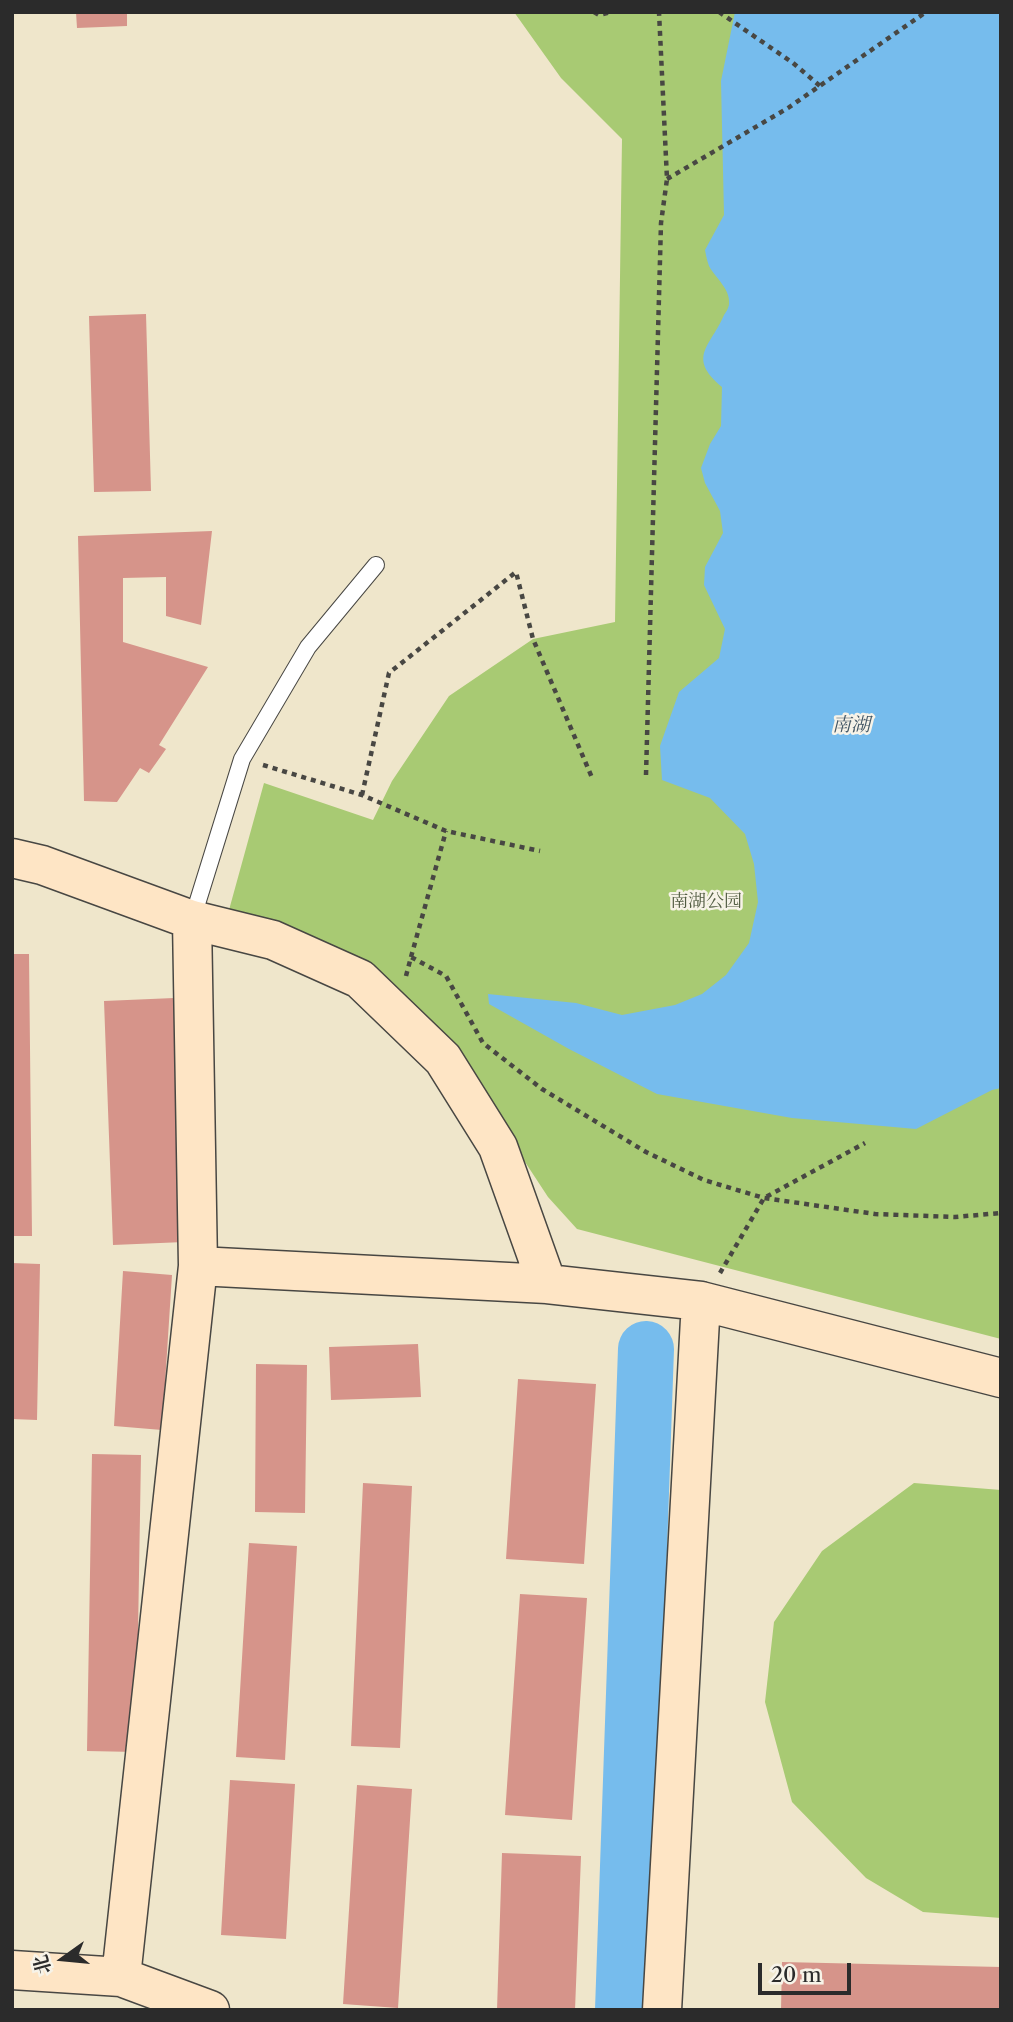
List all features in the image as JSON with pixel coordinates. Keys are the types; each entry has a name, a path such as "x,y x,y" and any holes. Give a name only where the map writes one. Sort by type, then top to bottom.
{"street":[{"path":"12,858 42,865 192,920 273,940 359,979 443,1059 498,1147 547,1284"},
{"path":"121,1977 198,1266 192,920"},
{"path":"198,1266 547,1284 702,1301 1001,1378"},
{"path":"662,2010 702,1301"},
{"path":"12,1970 121,1977 210,2010"}],"lane":[{"path":"192,920 242,759 308,647 376,565"}],"path":[{"path":"594,12 599,15 611,12"},
{"path":"646,775 661,223 667,180 659,12"},
{"path":"719,12 793,63 820,86"},
{"path":"667,180 788,108 925,12"},
{"path":"362,795 389,673 516,572 533,639 593,780"},
{"path":"242,759 362,795 446,831 540,851"},
{"path":"397,1014 446,831"},
{"path":"411,957 446,976 483,1043 541,1089 646,1152 704,1180 764,1198 875,1214 955,1217 1001,1213"},
{"path":"702,1301 764,1198 865,1143"}],"green space":[{"name":"南湖公园","path":"514,12 1001,12 1001,1339 577,1229 548,1197 447,1043 229,910 264,783 373,820 392,781 449,696 533,639 615,622 622,139 561,78"},
{"path":"914,1483 1001,1490 1001,1918 923,1912 866,1878 792,1802 765,1702 774,1622 822,1551"}],"water":[{"name":"南湖","path":"735,12 1001,12 1001,1088 992,1090 916,1129 792,1118 657,1094 489,1004 488,994 576,1003 622,1015 675,1005 702,994 726,975 749,943 758,902 754,864 745,834 710,798 662,780 660,746 679,692 719,658 725,629 704,585 705,567 723,533 720,511 705,483 701,468 710,444 721,426 722,387 711,377 703,359 708,343 728,308 729,299 709,266 705,250 724,215 721,81"}],"building":[{"path":"76,12 127,12 127,26 77,28"},
{"path":"146,314 151,491 94,492 89,316"},
{"path":"212,531 201,625 166,616 166,577 123,578 123,642 208,667 159,745 166,749 149,773 140,768 117,802 84,801 78,536"},
{"path":"12,954 29,954 32,1236 12,1236"},
{"path":"174,998 184,1242 113,1245 104,1001"},
{"path":"12,1263 40,1264 37,1420 12,1419"},
{"path":"123,1271 172,1275 162,1430 114,1426"},
{"path":"418,1344 421,1397 331,1400 329,1347"},
{"path":"256,1364 307,1365 305,1513 255,1512"},
{"path":"518,1379 596,1384 584,1564 506,1559"},
{"path":"92,1454 141,1455 136,1752 87,1751"},
{"path":"363,1483 412,1486 400,1748 351,1746"},
{"path":"249,1543 297,1546 285,1760 236,1757"},
{"path":"520,1594 587,1598 572,1820 505,1815"},
{"path":"230,1780 295,1784 286,1939 221,1935"},
{"path":"357,1785 412,1789 398,2008 343,2004"},
{"path":"502,1853 581,1856 575,2010 497,2010"},
{"path":"782,1962 1001,1967 1001,2010 781,2010"}],"waterway":[{"path":"623,2010 646,1349"}]}
